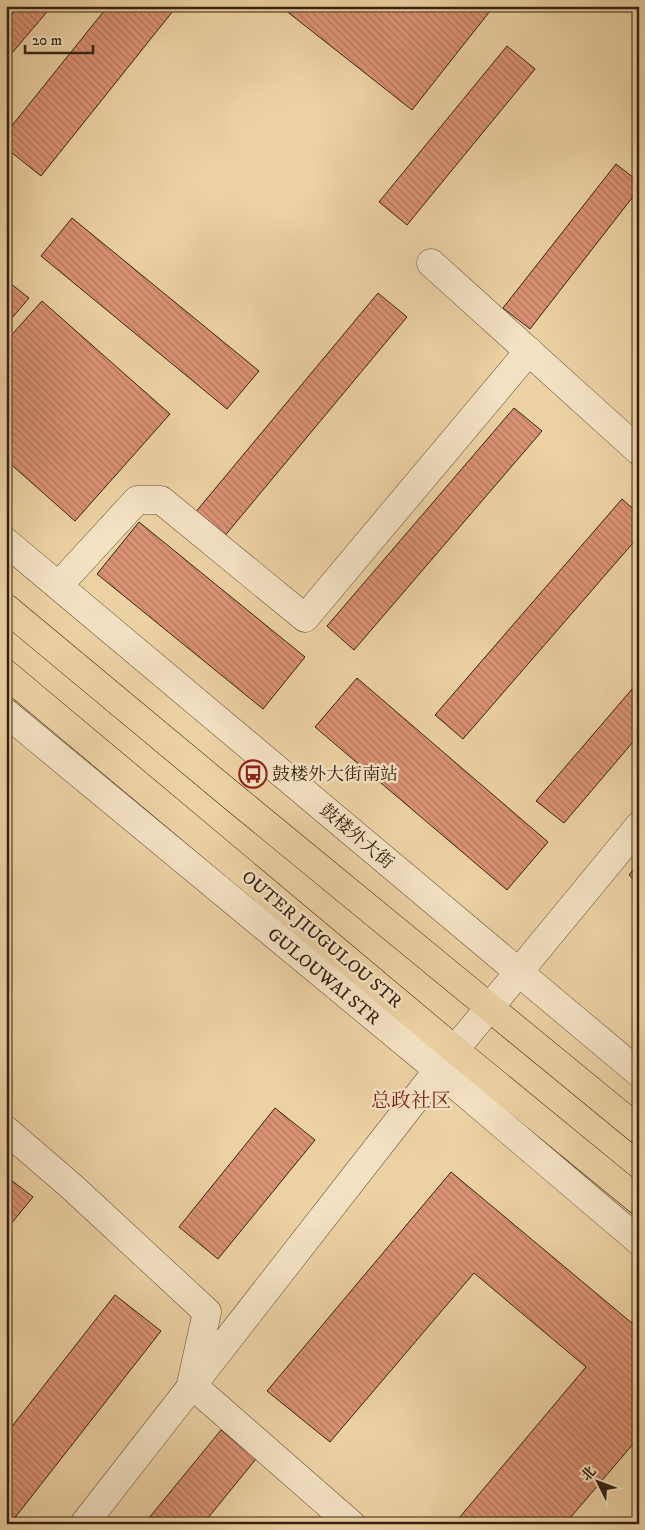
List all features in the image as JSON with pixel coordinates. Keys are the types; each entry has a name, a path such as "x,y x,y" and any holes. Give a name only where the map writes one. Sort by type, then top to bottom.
{"main road":[{"path":"6,608 639,1130"},
{"name":"OUTER JIUGULOU STR","path":"6,674 446,1060 639,1201"}],"street":[{"path":"432,263 639,451"},
{"path":"59,585 136,500 161,500 305,618 529,352"},
{"name":"鼓楼外大街","path":"6,542 639,1073"},
{"name":"GULOUWAI STR","path":"6,713 446,1060 639,1241"},
{"path":"84,1524 446,1060 639,826"},
{"path":"6,1130 71,1186 207,1312 192,1384"},
{"path":"192,1384 351,1524"}],"building":[{"path":"18,6 52,6 6,60 6,19"},
{"path":"108,6 177,6 41,176 6,148 6,133"},
{"path":"280,6 494,6 412,110"},
{"path":"507,46 535,69 407,225 379,202"},
{"path":"616,164 639,182 639,189 530,329 503,308"},
{"path":"72,218 259,371 227,409 41,256"},
{"path":"6,280 29,298 6,325"},
{"path":"378,293 407,317 223,538 194,514"},
{"path":"42,301 170,414 75,521 6,460 6,341"},
{"path":"514,408 542,431 354,650 327,626"},
{"path":"622,499 639,514 639,536 463,739 435,715"},
{"path":"139,522 305,657 263,709 97,574"},
{"path":"357,678 548,842 507,890 315,727"},
{"path":"639,681 639,735 564,823 536,801"},
{"path":"639,863 639,884 629,875"},
{"path":"275,1108 315,1140 218,1259 179,1227"},
{"path":"451,1172 639,1329 639,1437 565,1524 454,1524 586,1367 474,1273 330,1442 267,1391"},
{"path":"6,1176 33,1197 6,1230"},
{"path":"115,1295 161,1331 10,1524 6,1524 6,1434"},
{"path":"221,1430 256,1459 203,1524 144,1524"}],"place":[{"name":"鼓楼外大街南站","path":"253,774"}],"district":[{"name":"总政社区","path":"411,1100"}]}
